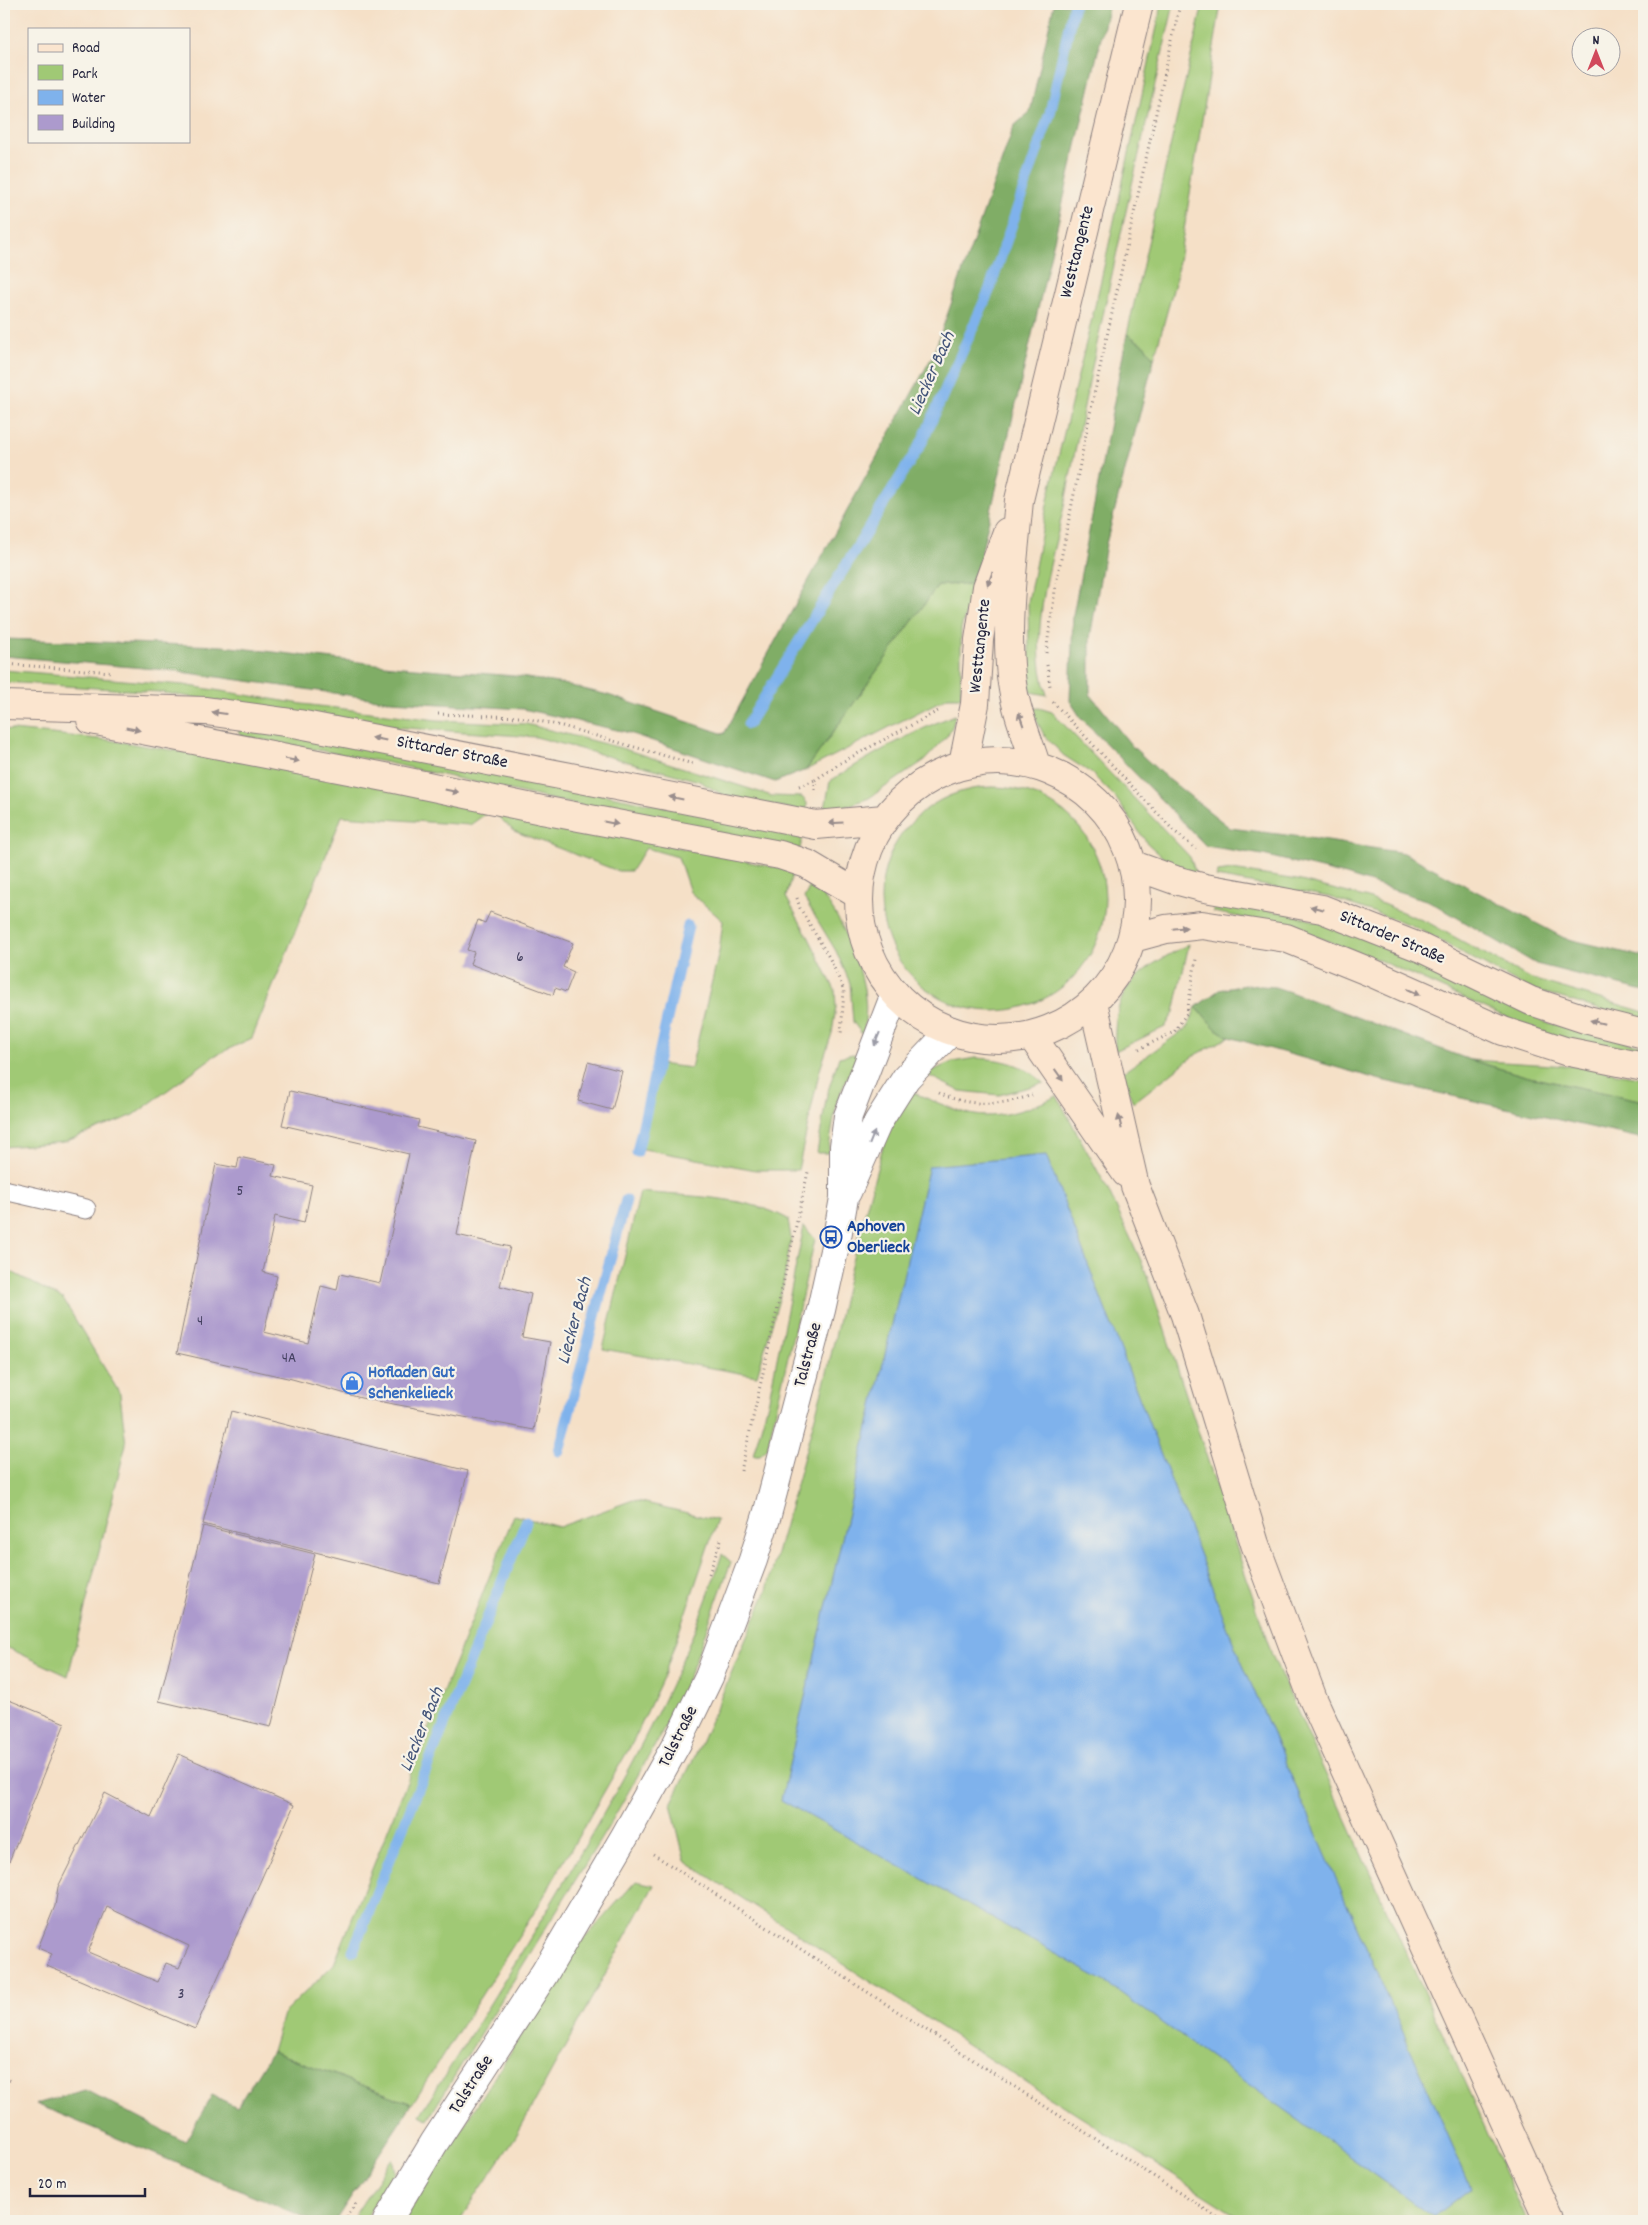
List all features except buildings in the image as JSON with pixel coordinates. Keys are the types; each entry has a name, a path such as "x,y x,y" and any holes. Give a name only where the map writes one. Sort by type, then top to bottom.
{"main road":[{"name":"Westtangente","path":"963,766 975,704 979,640 987,587 1019,500 1139,4"},
{"name":"Westtangente","path":"1019,500 1012,574 1010,664 1015,702 1036,766"},
{"name":"Sittarder Straße","path":"10,704 206,711 308,726 816,824 884,819"},
{"name":"Sittarder Straße","path":"10,704 542,810 780,855 807,864 859,895"},
{"path":"988,762 1012,762 1036,766 1064,778 1089,795 1110,818 1126,844 1133,865 1137,893 1133,938 1111,981 1094,1002 1058,1026 1031,1035 1008,1038 978,1038 951,1031 915,1012 895,994 878,972 864,939 860,922 859,895 863,865 870,844 884,819 897,804 917,787 940,774 963,766 988,762"},
{"name":"Sittarder Straße","path":"1133,865 1190,884 1322,909 1421,948 1531,1001 1588,1020 1644,1034"},
{"path":"1133,938 1166,929 1202,925 1286,938 1370,972 1503,1031 1565,1051 1644,1066"},
{"path":"1094,1002 1135,1186 1185,1315 1255,1544 1313,1699 1550,2221"},
{"path":"1031,1035 1135,1186"}],"street":[{"name":"Talstraße","path":"387,2221 434,2144 544,1974 677,1743 709,1677 753,1560 821,1310 844,1198 844,1146 848,1116 895,994"},
{"name":"Talstraße","path":"844,1198 878,1122 906,1078 951,1031"}],"lane":[{"path":"4,1190 86,1209"}],"path":[{"path":"1051,692 1046,655 1056,584 1092,404 1180,4"},
{"path":"1052,701 1174,831 1200,852"},
{"path":"625,1836 1223,2221"},
{"path":"4,2082 13,2079"}],"green space":[{"path":"1054,4 1109,4 974,584 938,585 806,770 775,782 626,732 523,709 391,701 167,670 4,656 4,639 222,646 402,667 515,676 563,684 608,695 724,734 933,355 1014,126 1030,112"},
{"path":"1162,4 1174,4 1118,245 1045,591 1039,644 1041,670 1047,695 1030,692 1028,602 1049,495 1099,289"},
{"path":"1203,4 1221,4 1176,279 1154,359 1145,346 1127,334"},
{"path":"1127,334 1145,346 1154,359 1106,544 1090,638 1090,694 1132,746 1161,773 1230,828 1404,853 1564,938 1644,957 1644,991 1536,964 1429,901 1346,875 1263,855 1206,846 1081,718 1070,701 1073,615"},
{"path":"974,584 961,629 961,697 948,697 806,770 938,585"},
{"path":"4,670 183,685 302,704 437,720 526,724 621,748 772,796 802,797 807,803 807,812 723,795 699,781 536,737 378,726 158,692 4,682"},
{"path":"1039,708 1052,712 1190,857 1196,874 1168,862 1147,843 1115,797 1091,773 1063,755 1044,735 1031,709"},
{"path":"955,715 953,725 947,736 925,760 869,798 831,812 825,809 830,781 891,745"},
{"path":"243,723 803,834 800,849 559,801 384,762 240,736 238,728"},
{"path":"4,729 108,740 323,774 793,871 786,897 835,990 836,1007 832,1033 819,1073 798,1170 756,1170 638,1148 659,1064 691,1068 719,952 723,921 690,892 678,857 646,848 631,871 618,871 514,831 491,810 470,825 342,816 252,1038 214,1056 134,1115 64,1142 4,1147"},
{"path":"982,787 1004,787 1036,795 1046,800 1064,812 1080,828 1097,856 1103,877 1105,899 1103,921 1097,942 1080,970 1064,986 1036,1003 1004,1011 982,1011 950,1003 940,998 922,986 906,970 889,942 881,910 881,888 889,856 894,846 906,828 922,812 950,795"},
{"path":"1232,870 1297,880 1368,898 1429,923 1529,978 1644,1012 1644,1023 1525,987 1411,925 1329,897 1216,877 1218,872"},
{"path":"811,884 821,893 839,920 854,953 865,998 864,1037 853,1022 850,983 836,951 804,898"},
{"path":"1215,901 1290,914 1362,934 1545,1022 1644,1046 1644,1058 1550,1037 1381,961 1291,927 1213,912"},
{"path":"1189,944 1174,1012 1165,1027 1115,1051 1115,1029 1118,1010 1123,996 1131,983 1155,963"},
{"path":"1246,985 1275,987 1290,992 1470,1060 1529,1077 1644,1101 1644,1139 1381,1080 1229,1037 1216,1029 1196,1007 1219,990"},
{"path":"1196,1007 1216,1029 1229,1037 1192,1057 1133,1103 1122,1073 1188,1027"},
{"path":"853,1054 857,1056 837,1101 828,1153 817,1153 827,1094 839,1057"},
{"path":"976,1058 1013,1064 1028,1071 1044,1083 999,1095 960,1091 925,1074 952,1062"},
{"path":"1470,1060 1584,1067 1644,1078 1644,1101 1529,1077"},
{"path":"911,1092 955,1109 980,1116 1003,1115 1037,1105 1057,1096 1107,1188 1144,1267 1272,1655 1527,2221 1245,2221 997,2064 685,1861 671,1804 699,1748 767,1590 827,1373 851,1265 885,1139"},
{"path":"640,1192 735,1201 771,1211 788,1219 791,1238 783,1285 757,1376 603,1349"},
{"path":"804,1226 815,1239 767,1449 760,1455 753,1455 768,1403"},
{"path":"4,1268 63,1299 120,1394 126,1444 68,1676 4,1646"},
{"path":"633,1500 717,1520 665,1673 634,1740 537,1908 412,2104 272,2051 283,2014 334,1964 514,1515 559,1527"},
{"path":"722,1554 731,1562 692,1669 662,1733 610,1824 428,2119 420,2115 546,1913 626,1774 662,1703 695,1630"},
{"path":"636,1881 654,1885 516,2136 459,2221 403,2221 579,1945"},
{"path":"272,2051 412,2104 335,2221 314,2221 36,2104 85,2090 185,2142 212,2095 237,2107"},
{"path":"392,2158 395,2171 364,2221 351,2221"}],"water":[{"path":"1046,1155 1235,1647 1471,2188 1434,2217 1104,1981 781,1800 929,1166"}],"waterway":[{"name":"Liecker Bach","path":"748,724 922,442 989,291 1050,113 1074,4"},
{"name":"Liecker Bach","path":"637,1152 688,926"},
{"name":"Liecker Bach","path":"559,1451 626,1200"},
{"name":"Liecker Bach","path":"353,1951 526,1522"}],"place":[{"name":"Aphoven Oberlieck","path":"831,1237"},
{"name":"Hofladen Gut Schenkelieck","path":"352,1383"}]}
